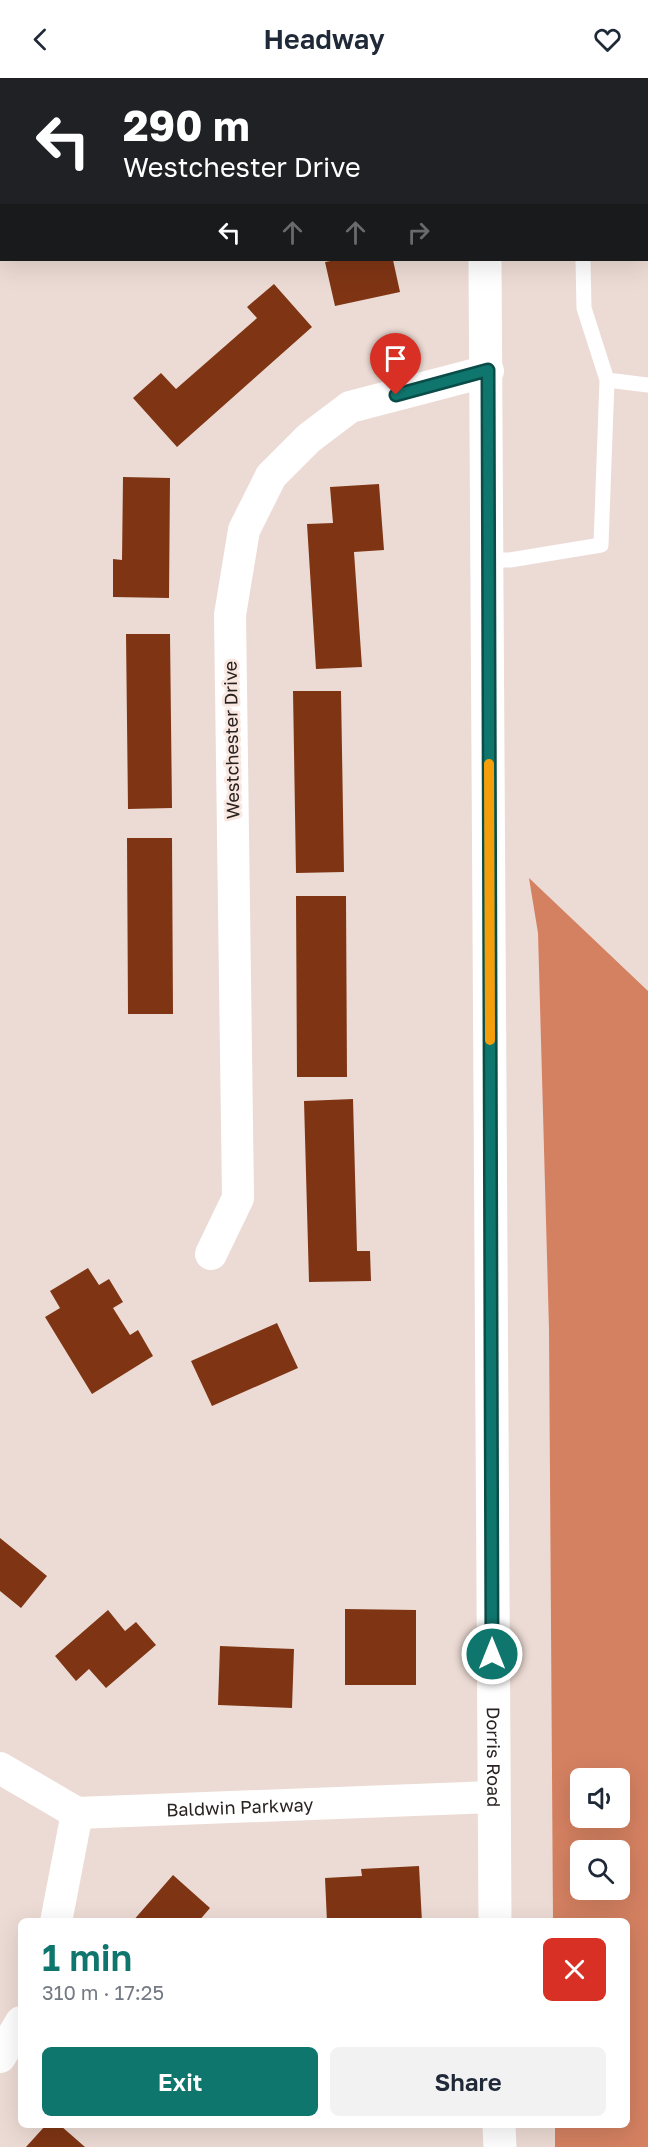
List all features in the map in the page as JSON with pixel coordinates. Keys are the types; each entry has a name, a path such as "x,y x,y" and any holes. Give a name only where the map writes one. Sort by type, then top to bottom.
{"street":[{"name":"Dorris Road","path":"486,261 492,1797 495,1918"},
{"name":"Westchester Drive","path":"212,1254 238,1198 230,615 244,530 271,476 309,438 350,407 488,370"},
{"path":"0,1768 77,1813 57,1918"},
{"name":"Baldwin Parkway","path":"77,1813 492,1797"},
{"path":"0,2057 18,2027"},
{"path":"499,2128 500,2147"}],"lane":[{"path":"488,560 510,560 601,545 607,380 584,308 583,261"},
{"path":"607,380 648,385"}],"shaded area":[{"path":"529,878 648,991 648,2147 555,2147 555,2128 630,2128 630,1918 553,1918 549,1329 538,933"}],"building":[{"path":"393,261 400,292 335,306 325,262"},
{"path":"274,284 312,327 177,447 133,398 161,373 176,389 257,318 247,307"},
{"path":"123,477 170,478 169,598 113,597 113,559 122,560"},
{"path":"379,484 384,550 354,552 362,667 316,669 307,524 333,523 330,487"},
{"path":"126,634 170,634 172,808 128,809"},
{"path":"293,691 341,691 344,872 296,873"},
{"path":"127,838 172,838 173,1014 128,1014"},
{"path":"296,896 346,896 347,1077 297,1077"},
{"path":"353,1099 357,1251 370,1251 371,1281 309,1282 304,1101"},
{"path":"88,1268 99,1285 109,1279 123,1302 113,1308 130,1335 138,1330 153,1356 92,1394 45,1317 60,1308 50,1291"},
{"path":"277,1323 298,1368 212,1406 191,1361"},
{"path":"0,1538 47,1576 21,1608 0,1591"},
{"path":"345,1609 416,1610 416,1685 345,1685"},
{"path":"108,1610 125,1631 136,1622 156,1645 106,1688 89,1669 76,1681 55,1656"},
{"path":"220,1646 294,1649 292,1708 218,1705"},
{"path":"419,1866 422,1918 327,1918 325,1878 362,1876 361,1869"},
{"path":"173,1875 210,1908 201,1918 135,1918"},
{"path":"43,2128 63,2128 85,2147 26,2147"}],"slow traffic":[{"path":"489,764 490,1040"}],"route":[{"path":"396,395 488,370 492,1654"}]}
